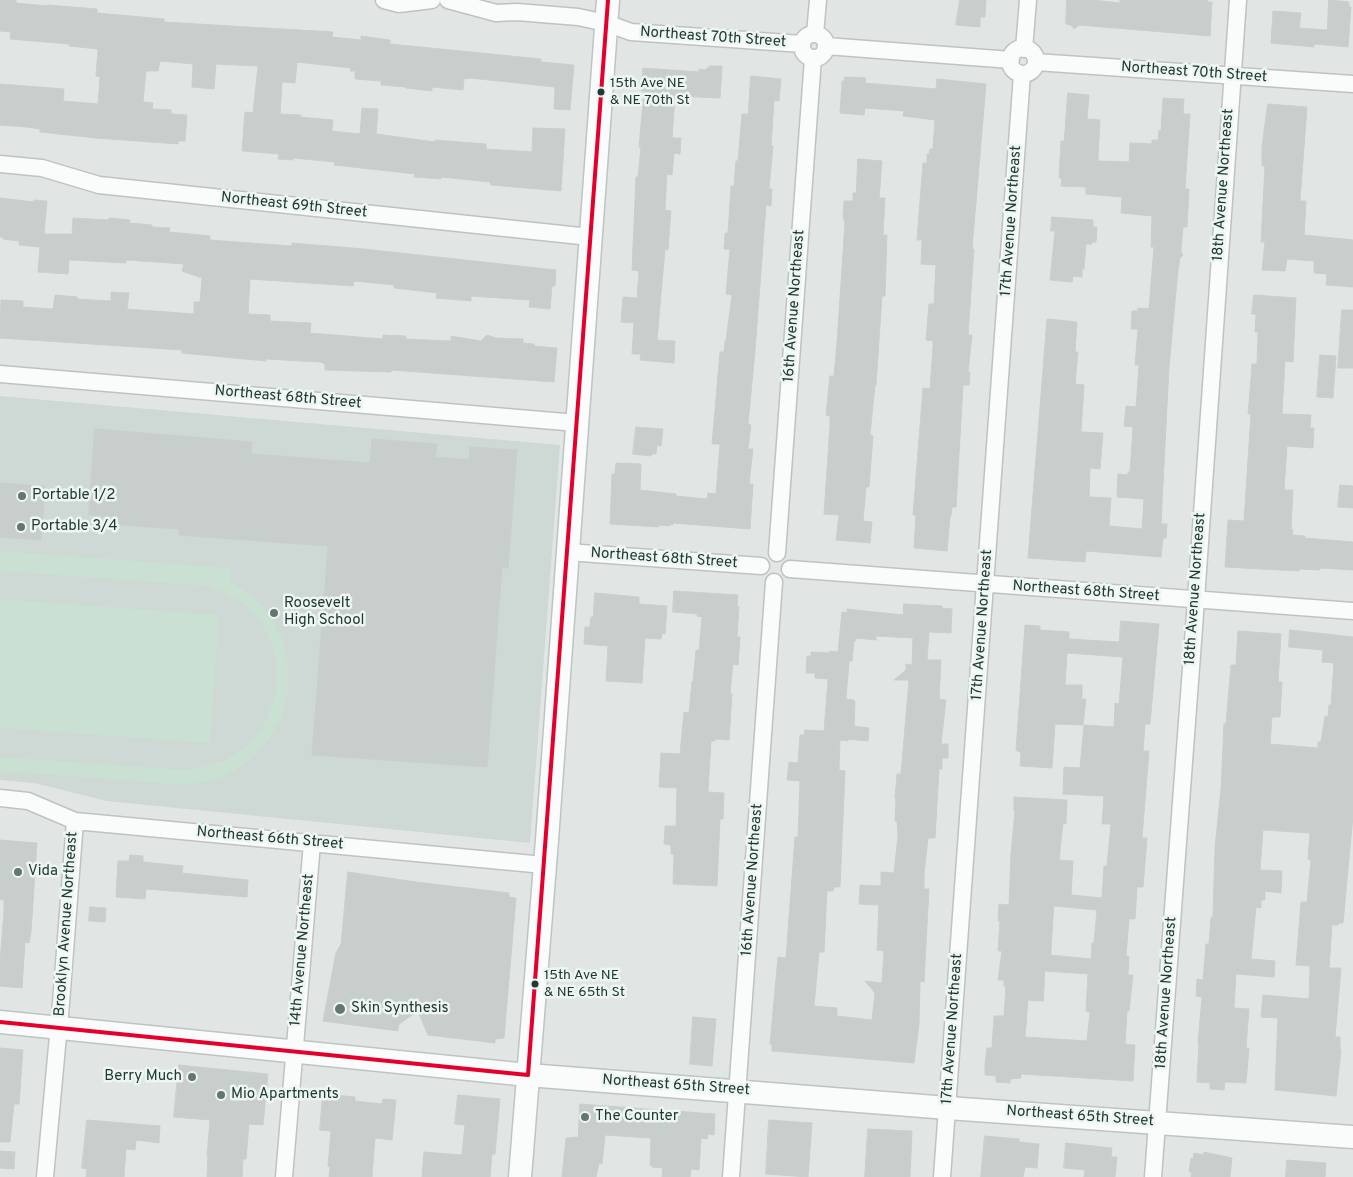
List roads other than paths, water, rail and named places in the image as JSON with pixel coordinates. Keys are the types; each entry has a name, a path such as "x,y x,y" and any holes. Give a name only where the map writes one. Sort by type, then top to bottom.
{"main road":[{"path":"520,1177 608,0"},
{"name":"Northeast 65th Street","path":"0,1022 528,1075 1353,1137"}],"street":[{"path":"384,0 399,4 432,0"},
{"name":"Northeast 70th Street","path":"448,0 496,13 517,12 578,17 606,23 631,32 802,44"},
{"path":"815,34 818,0"},
{"path":"1024,48 1028,0"},
{"name":"18th Avenue Northeast","path":"1153,1177 1238,0"},
{"path":"815,34 822,36 826,46 822,56 813,58 804,54 802,44 806,36 815,34"},
{"path":"826,46 1010,60"},
{"path":"1024,48 1031,51 1036,62 1032,71 1022,74 1014,70 1010,60 1015,52 1024,48"},
{"name":"16th Avenue Northeast","path":"777,553 813,58"},
{"name":"Northeast 70th Street","path":"1036,62 1353,84"},
{"name":"17th Avenue Northeast","path":"942,1177 1022,74"},
{"name":"Northeast 69th Street","path":"0,164 42,168 99,185 590,237"},
{"name":"Northeast 68th Street","path":"0,374 577,423"},
{"name":"Northeast 68th Street","path":"567,552 761,566"},
{"path":"777,553 786,558 790,569 784,580 774,582 763,576 761,566 764,558 777,553"},
{"name":"Northeast 68th Street","path":"790,569 1353,611"},
{"name":"16th Avenue Northeast","path":"731,1177 774,582"},
{"name":"Northeast 66th Street","path":"0,798 28,801 75,821 544,865"},
{"name":"Brooklyn Avenue Northeast","path":"45,1177 75,821"},
{"name":"14th Avenue Northeast","path":"284,1177 312,843"}],"place":[{"name":"15th Ave NE & NE 70th St","path":"601,92"},
{"name":"Portable 1/2","path":"22,496"},
{"name":"Portable 3/4","path":"21,527"},
{"name":"Roosevelt High School","path":"274,613"},
{"name":"Vida","path":"18,872"},
{"name":"15th Ave NE & NE 65th St","path":"535,984"},
{"name":"Skin Synthesis","path":"340,1009"},
{"name":"Berry Much","path":"192,1077"},
{"name":"Mio Apartments","path":"221,1095"},
{"name":"The Counter","path":"585,1117"}]}
